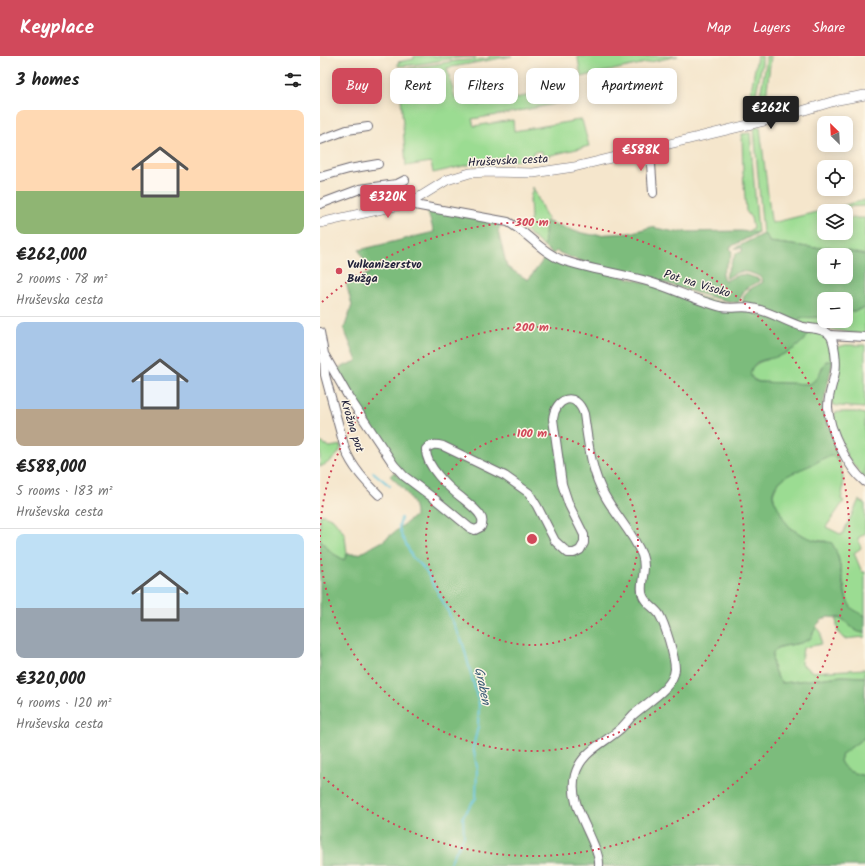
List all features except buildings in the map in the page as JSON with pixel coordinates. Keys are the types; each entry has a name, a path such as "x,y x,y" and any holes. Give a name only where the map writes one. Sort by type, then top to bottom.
{"street":[{"name":"Hruševska cesta","path":"320,223 396,206 411,201 448,180 470,173 541,172 574,167 865,94"},
{"path":"320,140 347,130 368,127"},
{"path":"650,149 653,193"},
{"path":"320,177 349,169 378,164"},
{"path":"320,204 360,189 397,184 405,180"},
{"name":"Pot na Visoko","path":"411,201 415,205 500,219 508,222 518,227 548,252 563,260 650,282 722,307 750,307 762,310 803,327 824,331 830,335 865,337"},
{"name":"Krožna pot","path":"320,332 324,354 325,375 345,449 349,460 360,475 379,495"},
{"path":"830,335 834,342 836,371 829,395 828,408 830,418 846,458 851,467 865,482"},
{"name":"Krožna pot","path":"324,354 348,396 394,465 404,476 470,528 475,530 481,527 483,524 481,517 450,488 427,460 426,449 430,445 436,444 443,446 505,476 529,493 538,506 555,541 568,553 574,553 580,550 584,543 584,535 569,505 562,484 553,419 554,410 559,404 566,400 576,400 581,406 599,484 604,496 641,554 645,565 642,594 646,602 659,614 665,628 674,663 673,675 664,689 618,730 594,748 582,760 576,773 573,788 574,800 598,853 599,866"}],"green space":[{"path":"414,56 476,57 456,58 408,66 398,66 398,62 414,59"},
{"path":"489,56 512,56 447,68 454,94 454,104 518,104 518,97 526,96 526,104 554,104 472,119 474,126 513,120 514,131 582,120 589,146 543,157 542,151 533,152 533,159 472,164 433,173 431,162 406,166 401,104 446,104 446,68 411,68 455,61 489,58"},
{"path":"578,56 678,56 623,68 587,68 587,76 581,77"},
{"path":"757,56 762,56 762,63 751,119 746,120"},
{"path":"766,56 771,56 764,115 756,117 766,63"},
{"path":"760,127 772,223 817,212 817,240 853,240 853,218 865,218 865,255 853,252 853,248 816,248 769,242 767,236 763,234 754,128"},
{"path":"750,133 758,233 747,232 753,228 751,218 746,211 742,134"},
{"path":"533,187 547,219 544,247 524,229 531,219 530,199"},
{"path":"865,200 865,206 853,207 853,204 849,204"},
{"path":"427,210 497,221 500,226 498,231 507,267 528,280 547,255 746,310 811,331 799,345 790,351 756,363 752,368 751,376 756,381 810,384 818,376 826,361 833,361 822,409 841,456 837,458 831,456 825,458 791,474 775,486 773,497 784,519 792,529 812,539 832,543 836,550 847,601 852,608 865,616 865,633 858,632 841,618 828,617 817,625 810,639 801,643 779,647 773,652 772,661 775,672 782,683 842,676 865,677 865,737 842,754 840,761 847,770 865,776 865,866 320,866 320,540 332,553 344,560 347,554 359,554 383,541 415,516 415,510 411,499 390,476 394,472 402,479 400,471 348,391 346,384 343,383 336,369 357,361 344,329 352,305 346,283 370,273 359,250 434,232"},
{"path":"546,221 577,232 593,235 629,233 651,227 675,232 741,231 758,233 730,247 732,253 722,275 726,281 735,276 742,275 759,279 760,281 745,289 738,303 577,260 556,251 553,254 544,247"},
{"path":"763,234 767,236 769,242 816,248 829,247 834,248 817,248 817,284 853,284 853,252 865,255 865,308 853,311 853,292 817,292 817,317 800,318 796,322 743,304 743,299 746,292 763,282 762,278 747,272 739,272 726,279 725,277 736,253 742,252 742,248 735,248"},
{"path":"865,308 865,334 850,333 825,328 853,328 853,311"},
{"path":"817,317 817,326 796,322 800,318"},
{"path":"811,331 819,332 829,337 833,361 822,367 819,375 810,384 760,382 751,376 751,370 757,363 767,360"},
{"path":"846,345 865,345 865,408 833,405 831,401 837,347"},
{"path":"856,412 865,414 865,480 847,456 833,419 835,413"},
{"path":"320,442 330,447 341,445 339,453 320,467"},
{"path":"833,456 837,459 843,475 841,499 844,501 826,527 842,535 859,500 865,504 865,534 858,538 861,548 854,553 862,572 865,572 865,616 852,609 847,600 838,555 826,541 808,538 787,524 777,506 773,493 780,481 785,477 815,463 822,458"},
{"path":"320,515 333,519 342,530 345,536 347,554 344,560 332,553 320,540"},
{"path":"836,618 844,621 857,631 865,633 865,637 844,639 838,632"},
{"path":"816,626 821,632 821,644 803,648 801,664 813,672 865,669 865,677 842,676 782,683 774,669 772,661 773,652 782,647 797,644 807,639 812,635"},
{"path":"865,737 865,776 847,770 840,761 842,754"}],"waterway":[{"name":"Graben","path":"373,472 390,486"},
{"name":"Graben","path":"401,518 399,527 402,537 412,557 427,573 446,607 463,644 479,704 478,727 473,747 477,767 476,798 463,816 464,836 448,866"}],"place":[{"name":"Vulkanizerstvo Bužga","path":"339,271"}]}
